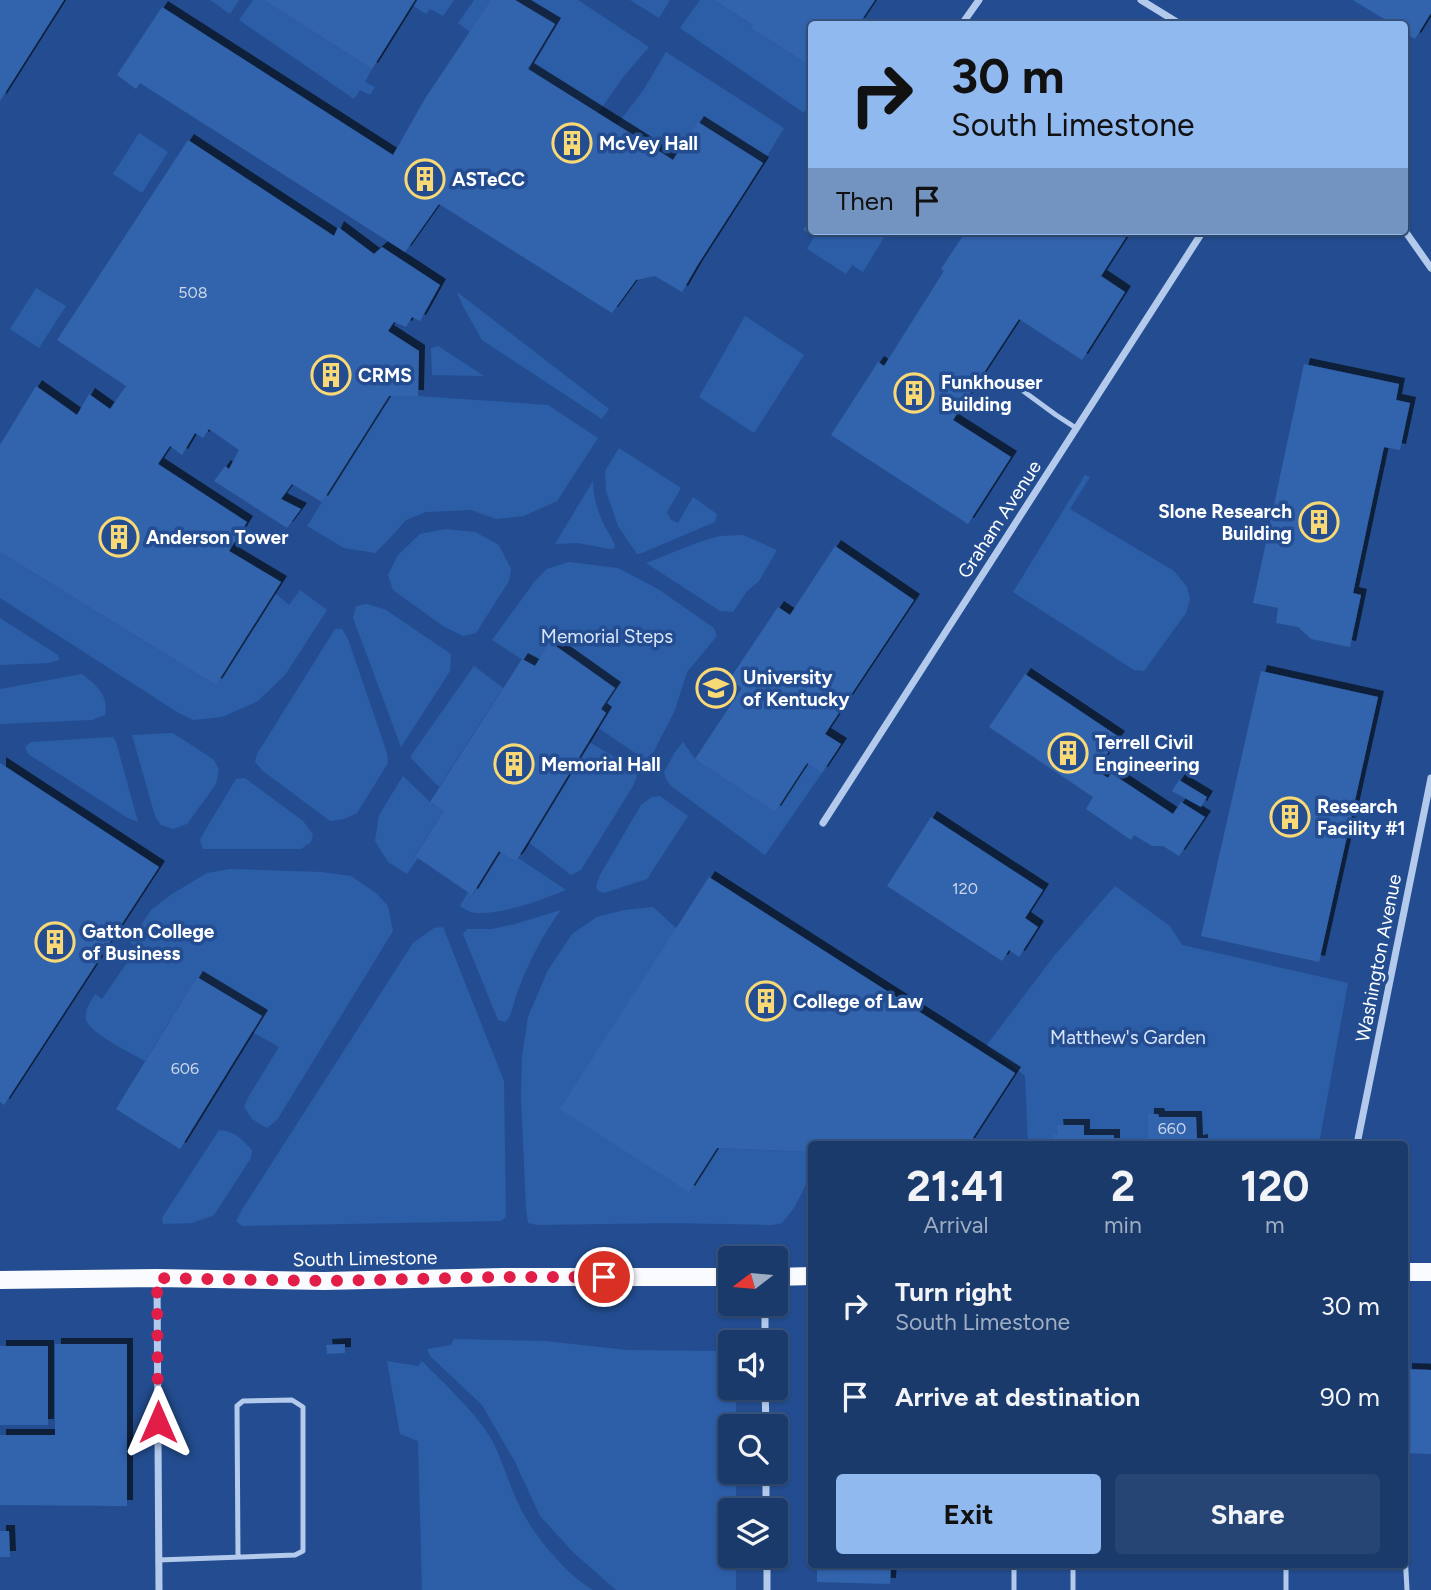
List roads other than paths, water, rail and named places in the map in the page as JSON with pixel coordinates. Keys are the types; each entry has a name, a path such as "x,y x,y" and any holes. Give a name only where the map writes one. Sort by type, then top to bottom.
{"main road":[{"path":"1408,1272 1431,1272"},
{"path":"788,1277 808,1276"},
{"name":"South Limestone","path":"0,1280 157,1278 324,1281 503,1277 718,1277"}],"street":[{"path":"964,21 979,0"},
{"path":"1140,0 1175,21"},
{"name":"Graham Avenue","path":"823,823 1200,235"},
{"path":"1408,235 1431,268"},
{"name":"Washington Avenue","path":"1358,1141 1431,778"},
{"path":"157,1278 159,1590"},
{"path":"767,1568 767,1590"}],"lane":[{"path":"1015,385 1076,428"},
{"path":"158,1560 295,1555 303,1551 303,1407 292,1400 243,1401 237,1406 238,1557"},
{"path":"1014,1568 1014,1590"},
{"path":"1073,1568 1073,1590"},
{"path":"1286,1568 1286,1590"},
{"path":"1406,1568 1407,1590"}],"place":[{"name":"McVey Hall","path":"572,143"},
{"name":"ASTeCC","path":"425,179"},
{"name":"CRMS","path":"331,375"},
{"name":"Funkhouser Building","path":"914,393"},
{"name":"Slone Research Building","path":"1319,522"},
{"name":"Anderson Tower","path":"119,537"},
{"name":"University of Kentucky","path":"716,688"},
{"name":"Terrell Civil Engineering","path":"1068,753"},
{"name":"Memorial Hall","path":"514,764"},
{"name":"Research Facility #1","path":"1290,817"},
{"name":"Gatton College of Business","path":"55,942"},
{"name":"College of Law","path":"766,1001"}],"park label":[{"name":"Memorial Steps","path":"607,636"},
{"name":"Matthew's Garden","path":"1128,1037"}]}
